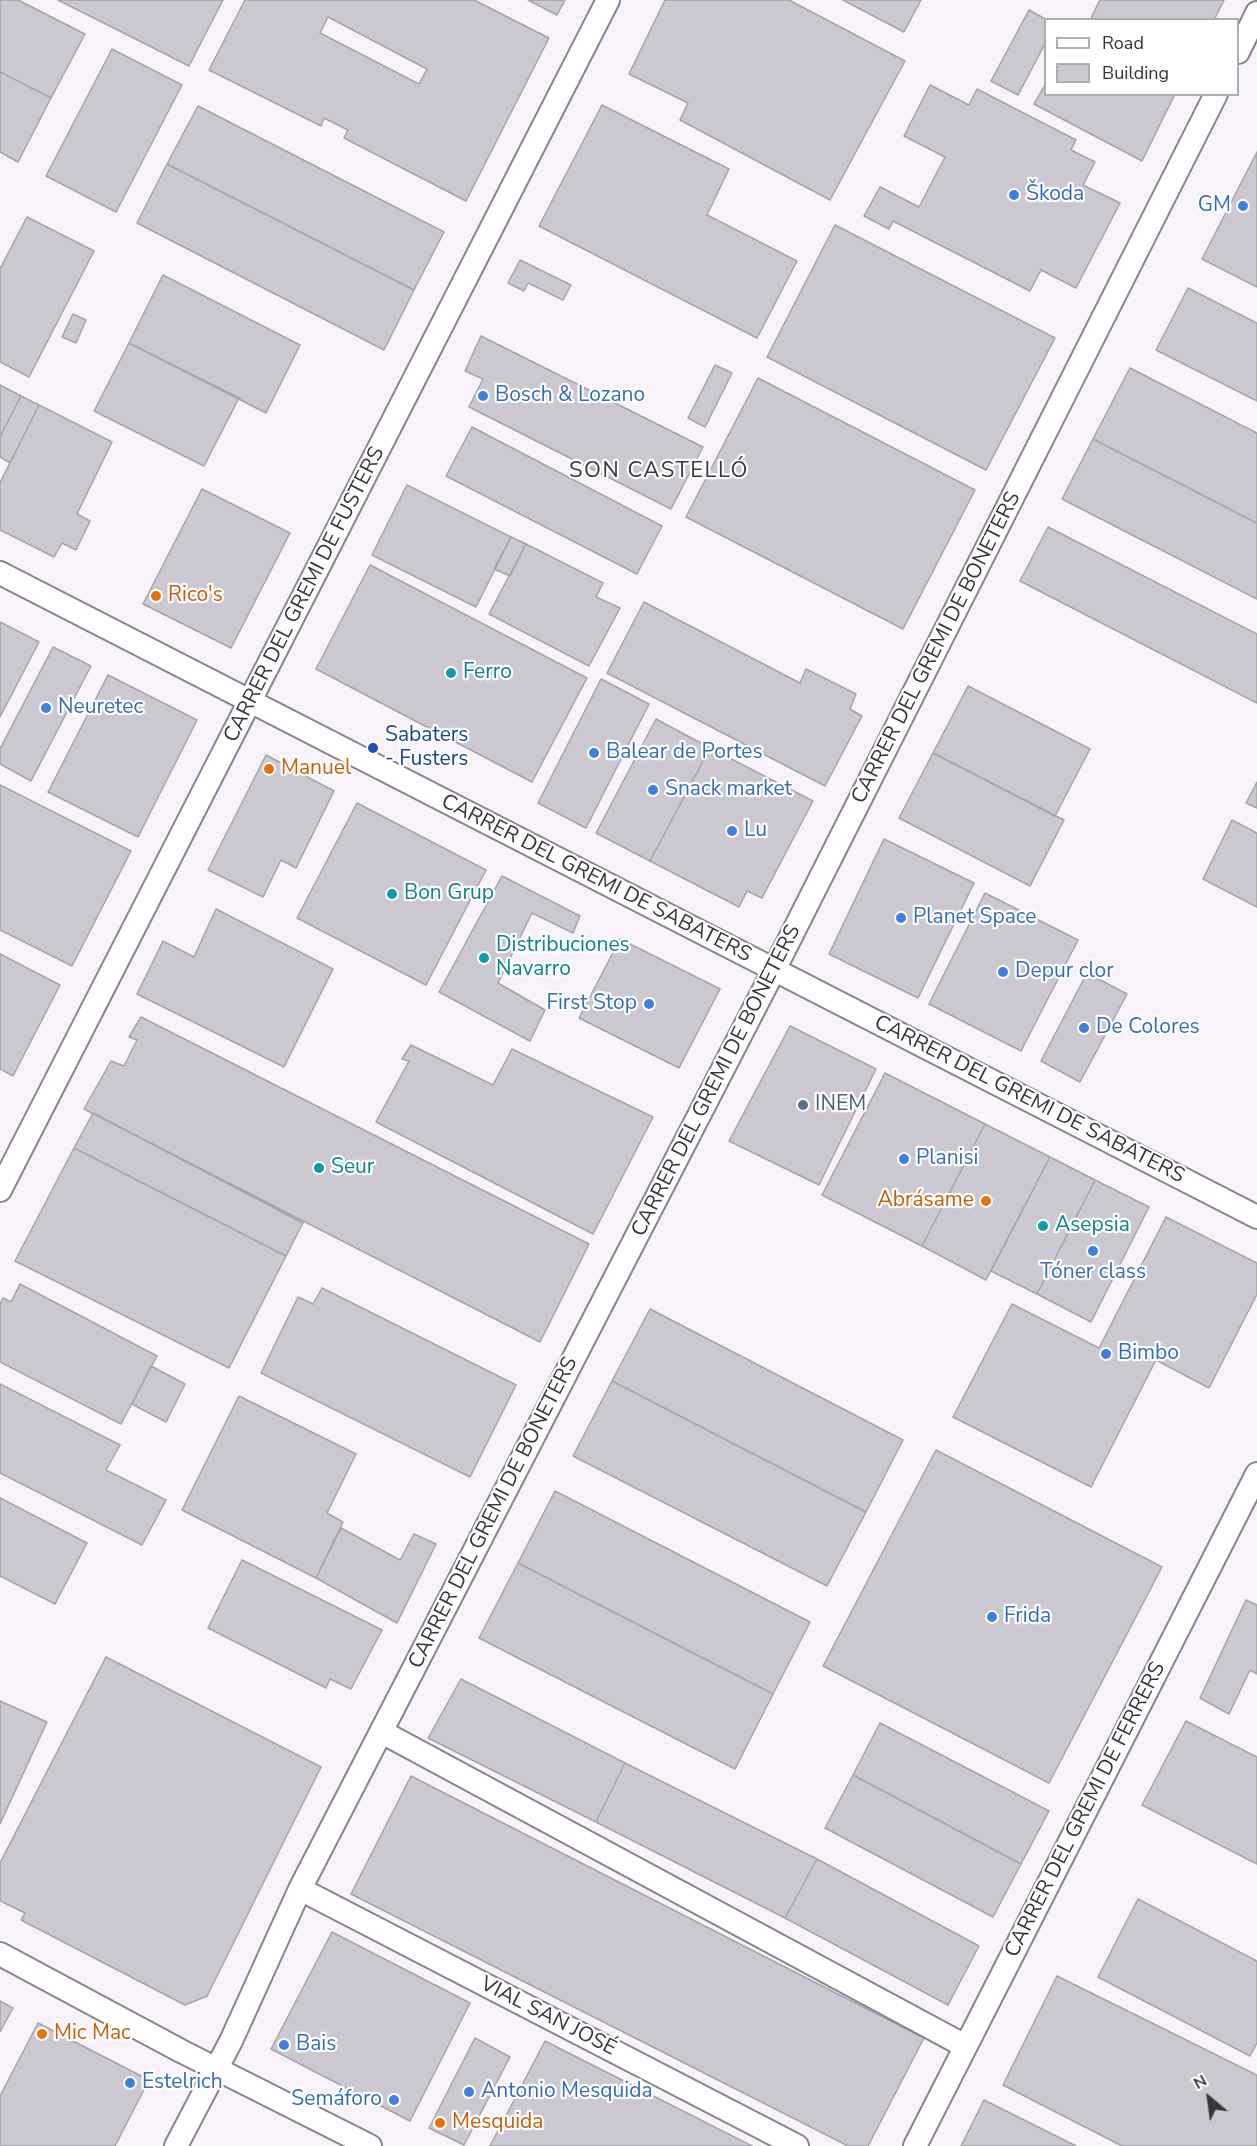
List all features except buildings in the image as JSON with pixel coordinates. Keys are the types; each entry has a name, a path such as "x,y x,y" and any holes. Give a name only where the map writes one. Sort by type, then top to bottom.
{"street":[{"name":"CARRER DEL GREMI DE FUSTERS","path":"0,1190 608,0"},
{"path":"1239,50 1257,13"},
{"name":"CARRER DEL GREMI DE BONETERS","path":"176,2146 217,2068 300,1889 774,970 1215,96"},
{"name":"CARRER DEL GREMI DE SABATERS","path":"0,573 1257,1217"},
{"name":"CARRER DEL GREMI DE FERRERS","path":"915,2146 1257,1474"},
{"path":"382,1732 965,2046"},
{"name":"VIAL SAN JOSÉ","path":"300,1889 796,2146"},
{"path":"0,1954 370,2146"}],"place":[{"name":"Škoda","path":"1014,195"},
{"name":"GM","path":"1243,206"},
{"name":"Bosch & Lozano","path":"483,396"},
{"name":"Rico's","path":"156,596"},
{"name":"Ferro","path":"451,673"},
{"name":"Neuretec","path":"46,708"},
{"name":"Sabaters - Fusters","path":"373,748"},
{"name":"Balear de Portes","path":"594,753"},
{"name":"Manuel","path":"269,769"},
{"name":"Snack market","path":"653,790"},
{"name":"Lu","path":"732,831"},
{"name":"Bon Grup","path":"392,894"},
{"name":"Planet Space","path":"901,918"},
{"name":"Distribuciones Navarro","path":"484,958"},
{"name":"Depur clor","path":"1003,972"},
{"name":"First Stop","path":"649,1004"},
{"name":"De Colores","path":"1084,1028"},
{"name":"INEM","path":"803,1105"},
{"name":"Planisi","path":"904,1159"},
{"name":"Seur","path":"319,1168"},
{"name":"Abrásame","path":"986,1201"},
{"name":"Asepsia","path":"1043,1226"},
{"name":"Tóner class","path":"1093,1251"},
{"name":"Bimbo","path":"1106,1354"},
{"name":"Frida","path":"992,1617"},
{"name":"Mic Mac","path":"42,2034"},
{"name":"Bais","path":"284,2045"},
{"name":"Estelrich","path":"130,2083"},
{"name":"Antonio Mesquida","path":"469,2092"},
{"name":"Semáforo","path":"394,2100"},
{"name":"Mesquida","path":"440,2123"}],"district":[{"name":"SON CASTELLÓ","path":"659,472"}]}
